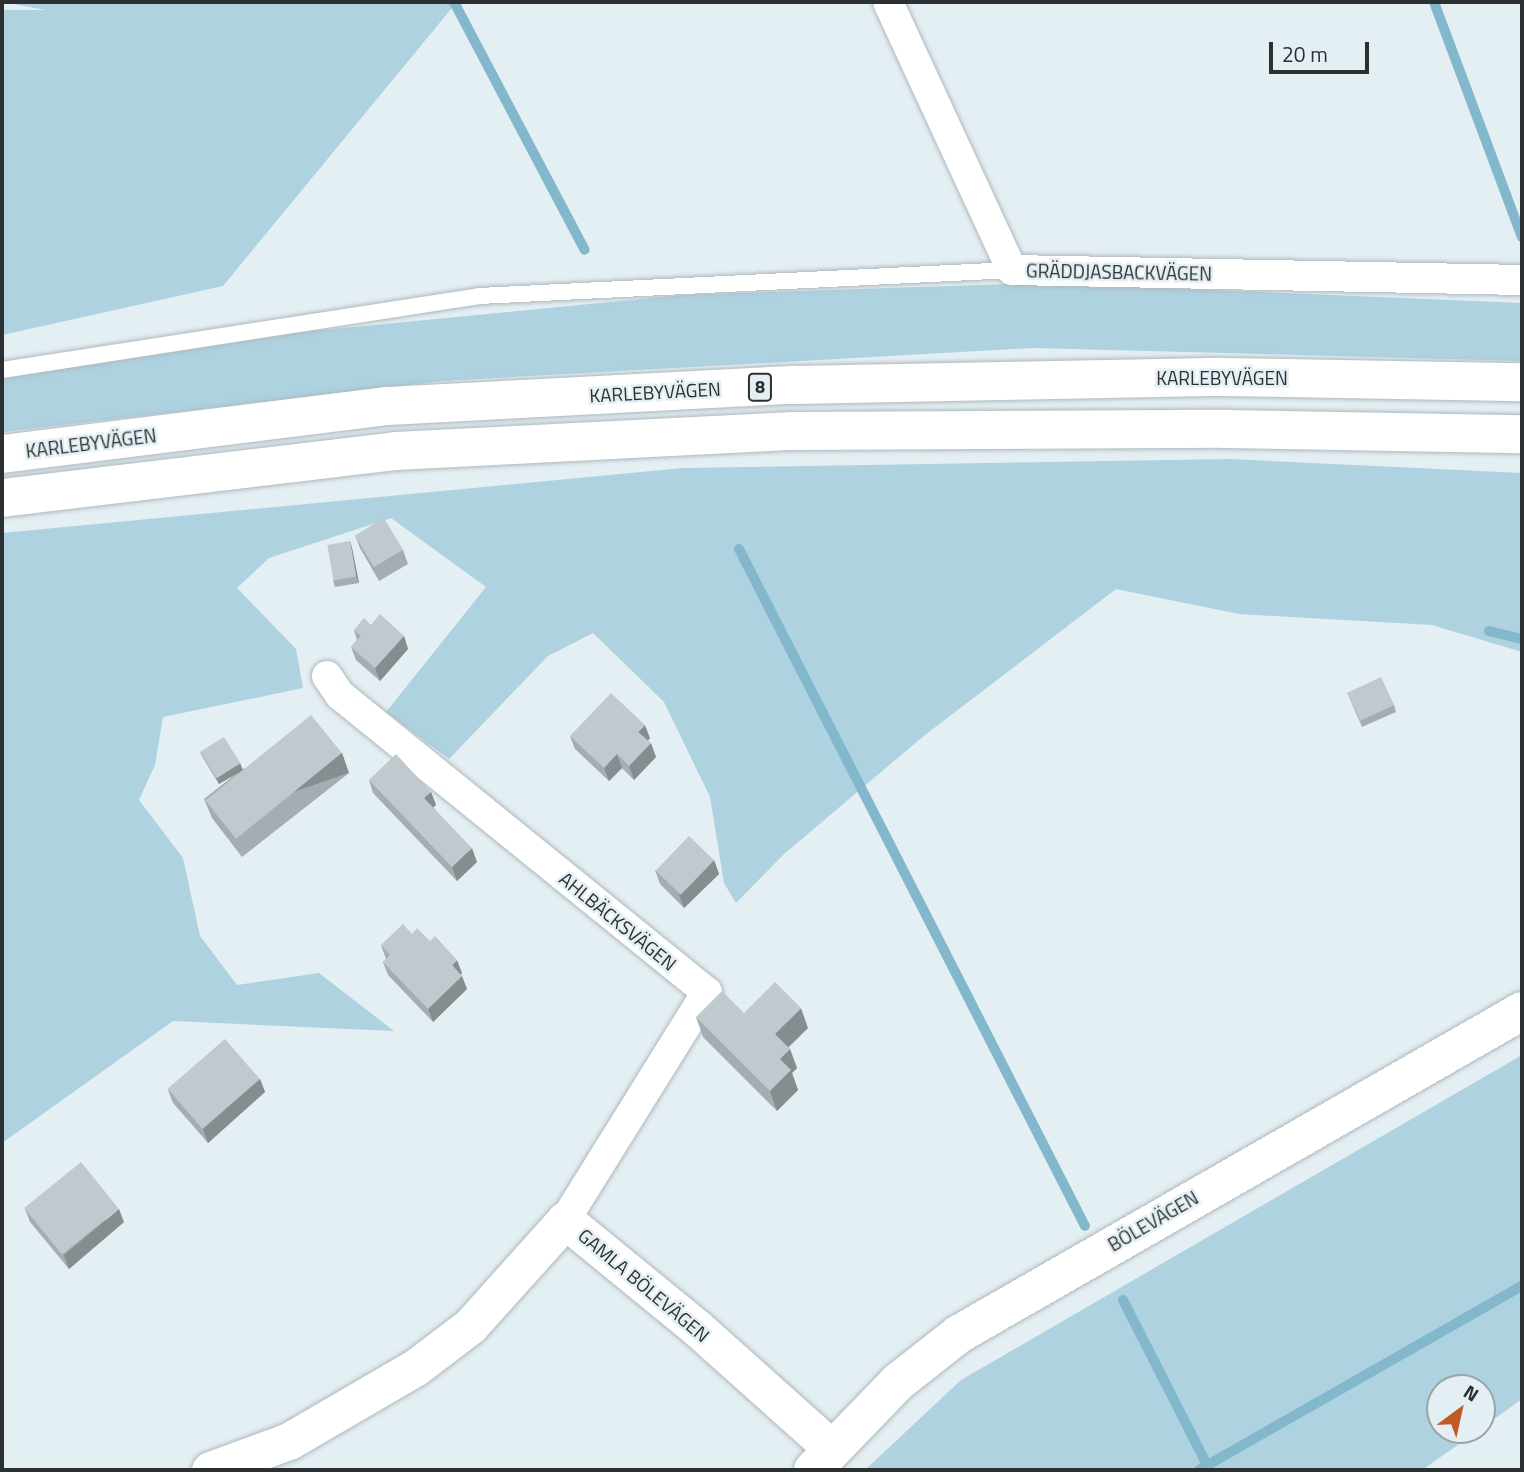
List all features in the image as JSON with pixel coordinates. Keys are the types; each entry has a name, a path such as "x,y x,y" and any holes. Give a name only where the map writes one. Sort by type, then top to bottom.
{"main road":[{"name":"KARLEBYVÄGEN","path":"2,454 388,406 795,385 1223,377 1522,382"},
{"path":"2,498 396,452 793,430 1225,429 1522,434"},
{"name":"BÖLEVÄGEN","path":"822,1459 898,1382 959,1334 1522,1010"}],"street":[{"name":"GRÄDDJASBACKVÄGEN","path":"888,2 1012,270 1522,280"},
{"name":"AHLBÄCKSVÄGEN","path":"327,676 340,695 707,992 565,1220"},
{"name":"GAMLA BÖLEVÄGEN","path":"210,1470 289,1441 416,1367 470,1326 565,1220 697,1328 822,1459"}],"lane":[{"path":"2,370 479,296 1012,270"}],"shaded area":[{"path":"2,2 456,3 223,286 2,335 2,10 46,10"},
{"path":"1044,283 1522,303 1522,361 1033,348 443,381 2,432 2,364 17,360 682,295"},
{"path":"1231,459 1522,473 1522,652 1432,625 1239,614 1116,589 925,735 784,854 736,903 724,883 710,797 664,702 593,633 548,656 449,759 386,712 486,587 391,518 269,558 237,588 296,649 303,688 163,717 155,765 139,800 183,858 200,936 237,985 319,973 394,1031 173,1021 2,1143 2,533 683,468"},
{"path":"1522,1055 1522,1399 1496,1418 1496,1374 1426,1374 1426,1444 1459,1444 1422,1470 865,1470 961,1380"}],"building":[{"path":"384,518 403,550 374,567 355,536"},
{"path":"350,541 356,576 334,580 327,545"},
{"path":"380,614 404,636 375,668 351,647 361,636 354,630 364,618 371,625"},
{"path":"1381,677 1394,705 1361,721 1347,693"},
{"path":"611,693 645,725 638,732 651,743 629,766 617,754 604,768 570,736"},
{"path":"311,715 342,753 236,839 205,801"},
{"path":"224,737 240,763 217,778 200,752"},
{"path":"396,754 431,792 424,798 472,848 452,867 369,780"},
{"path":"689,836 714,860 681,895 656,871"},
{"path":"403,924 412,934 417,928 430,941 435,936 457,960 452,965 462,976 428,1009 383,962 390,955 381,945"},
{"path":"775,982 801,1008 775,1034 790,1049 780,1059 791,1070 770,1091 696,1017 722,991 744,1013"},
{"path":"225,1039 260,1079 202,1129 168,1089"},
{"path":"81,1162 119,1209 62,1255 24,1208"}],"waterway":[{"path":"454,2 585,250"},
{"path":"1434,2 1522,237"},
{"path":"739,549 1085,1226"},
{"path":"1489,631 1522,639"},
{"path":"1199,1470 1522,1286"},
{"path":"1123,1300 1207,1465"}]}
